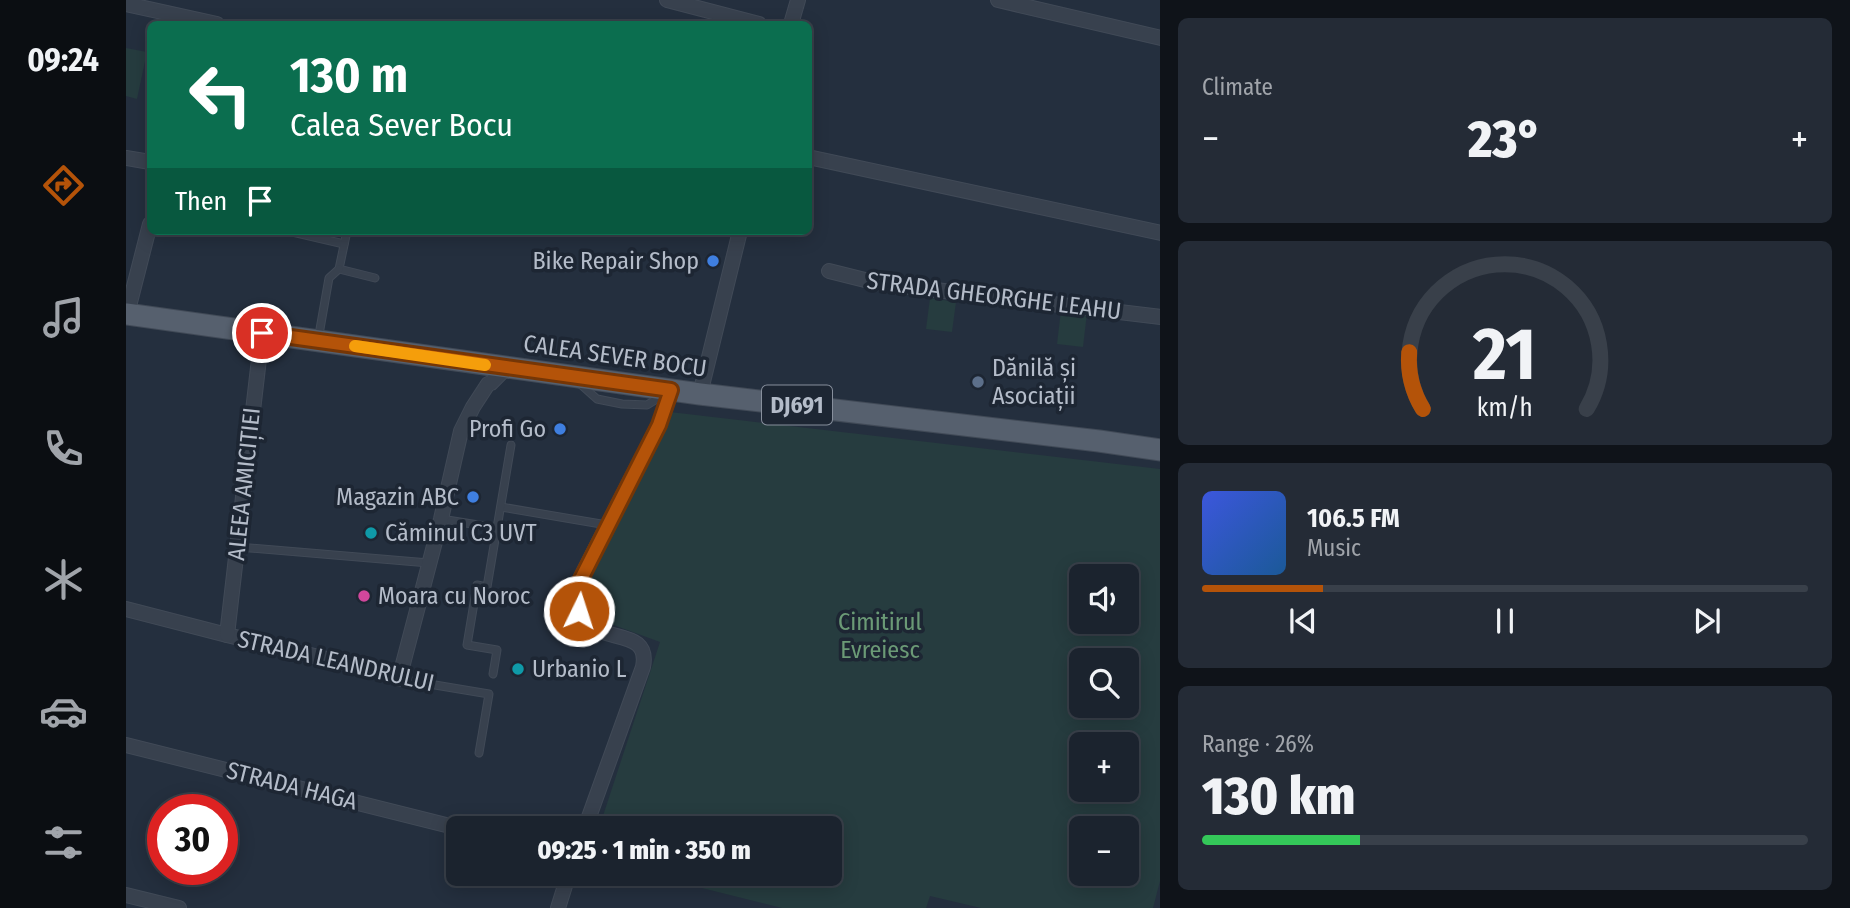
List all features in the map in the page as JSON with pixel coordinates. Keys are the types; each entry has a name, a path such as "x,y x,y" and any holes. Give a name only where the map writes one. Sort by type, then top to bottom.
{"main road":[{"name":"CALEA SEVER BOCU","path":"126,314 700,394 1099,440 1160,450"},
{"name":"CALEA SEVER BOCU","path":"1099,440 1160,444"}],"street":[{"path":"667,0 748,21"},
{"path":"792,21 798,0"},
{"path":"998,0 1160,38"},
{"path":"126,4 191,21"},
{"path":"126,158 147,162"},
{"path":"812,158 1160,233"},
{"path":"126,314 147,235"},
{"path":"700,394 739,235"},
{"name":"STRADA GHEORGHE LEAHU","path":"829,271 877,283 1160,317"},
{"name":"ALEEA AMICIȚIEI","path":"228,635 262,333"},
{"path":"399,679 461,431 488,384 506,368"},
{"path":"588,816 644,659 642,647 636,642 589,626 579,611 579,583 659,425 671,390"},
{"name":"STRADA LEANDRULUI","path":"126,609 381,672 399,679"},
{"name":"STRADA HAGA","path":"126,745 446,825"},
{"path":"558,908 565,886"},
{"path":"126,895 179,908"}],"lane":[{"path":"305,235 344,244"},
{"path":"320,329 330,278 339,270 346,235"},
{"path":"339,270 375,278"},
{"path":"493,674 497,650 467,645 477,585 487,587 511,445"},
{"path":"501,507 608,526"},
{"path":"441,519 497,528"},
{"path":"237,547 429,563"},
{"name":"STRADA LEANDRULUI","path":"399,679 489,694 479,753"}],"green space":[{"path":"126,48 147,52 137,99 126,96"},
{"path":"930,298 956,302 952,332 926,329"},
{"path":"1061,310 1087,313 1083,347 1057,344"},
{"name":"Cimitirul Evreiesc","path":"670,412 1160,469 1160,881 1153,908 981,908 930,896 926,908 782,908 694,886 842,886 842,816 603,816 660,642 589,616 584,584"}],"slow traffic":[{"path":"355,346 485,365"}],"place":[{"name":"Bike Repair Shop","path":"713,261"},
{"name":"Dănilă și Asociații","path":"978,382"},
{"name":"Profi Go","path":"560,429"},
{"name":"Magazin ABC","path":"473,497"},
{"name":"Căminul C3 UVT","path":"371,533"},
{"name":"Moara cu Noroc","path":"364,596"},
{"name":"Urbanio L","path":"518,669"}],"route":[{"path":"262,333 671,390 659,425 579,583 579,611"}]}
